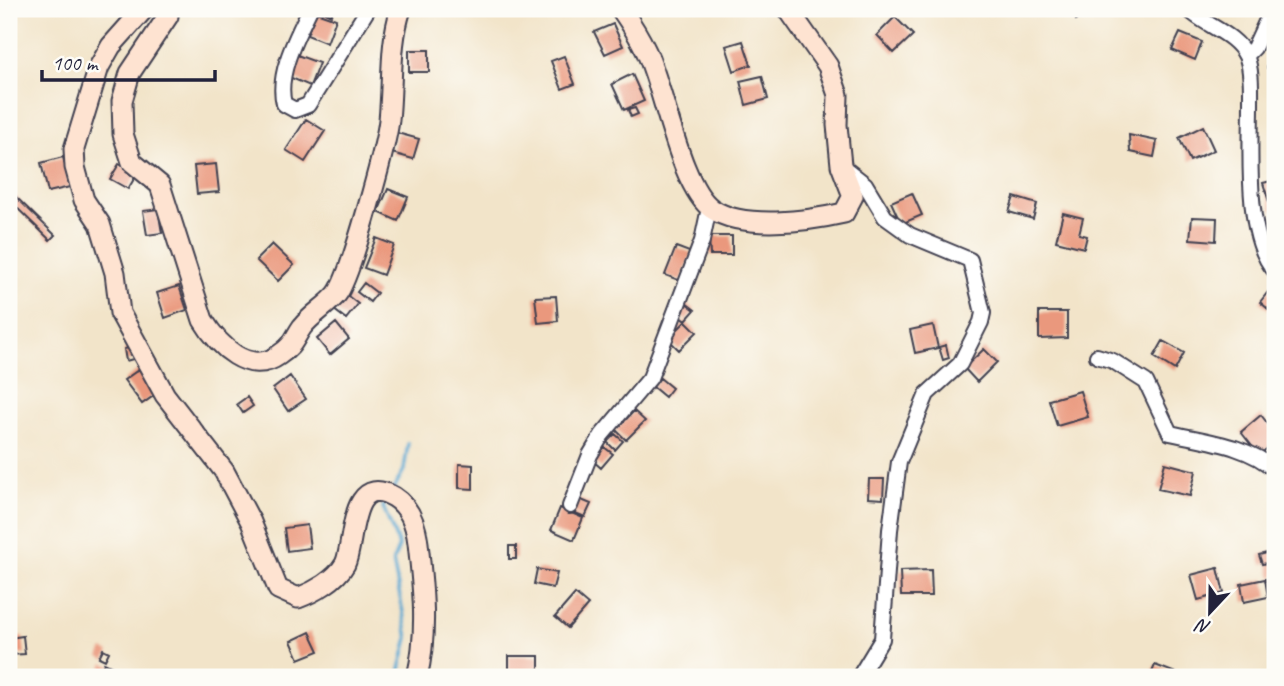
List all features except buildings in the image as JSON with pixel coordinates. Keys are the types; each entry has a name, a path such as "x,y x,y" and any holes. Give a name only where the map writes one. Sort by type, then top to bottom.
{"street":[{"path":"144,9 111,46 99,67 74,149 75,167 84,200 100,224 115,273 120,313 165,395 225,471 251,522 278,589 298,598 324,584 344,566 351,545 353,514 367,496 377,492 388,494 404,506 416,528 420,566 425,646 417,677"},
{"path":"165,9 168,16 130,73 122,101 123,134 132,162 160,185 204,320 215,340 239,358 251,362 270,362 295,344 302,328 338,293 350,267 388,122 393,34 401,9"},
{"path":"310,9 295,41 281,90 284,104 295,110 309,104 368,9"},
{"path":"621,9 646,51 689,178 709,208 725,216 749,221 815,220 844,213 853,196 841,165 837,125 838,95 828,66 788,9"},
{"path":"1188,9 1228,36 1246,56 1251,86 1252,184 1259,241 1275,271"},
{"path":"1246,56 1254,48 1272,9"},
{"path":"841,165 865,184 885,217 910,235 970,260 983,313 960,364 928,394 899,462 890,530 882,639 859,677"},
{"path":"570,506 590,455 602,435 650,378 702,241 709,208"},
{"path":"1097,356 1113,361 1146,382 1170,433 1230,447 1264,459 1275,470"}],"waterway":[{"path":"393,490 404,470 408,443"},
{"path":"387,500 383,507 399,546 393,561 408,638 398,677"}]}
